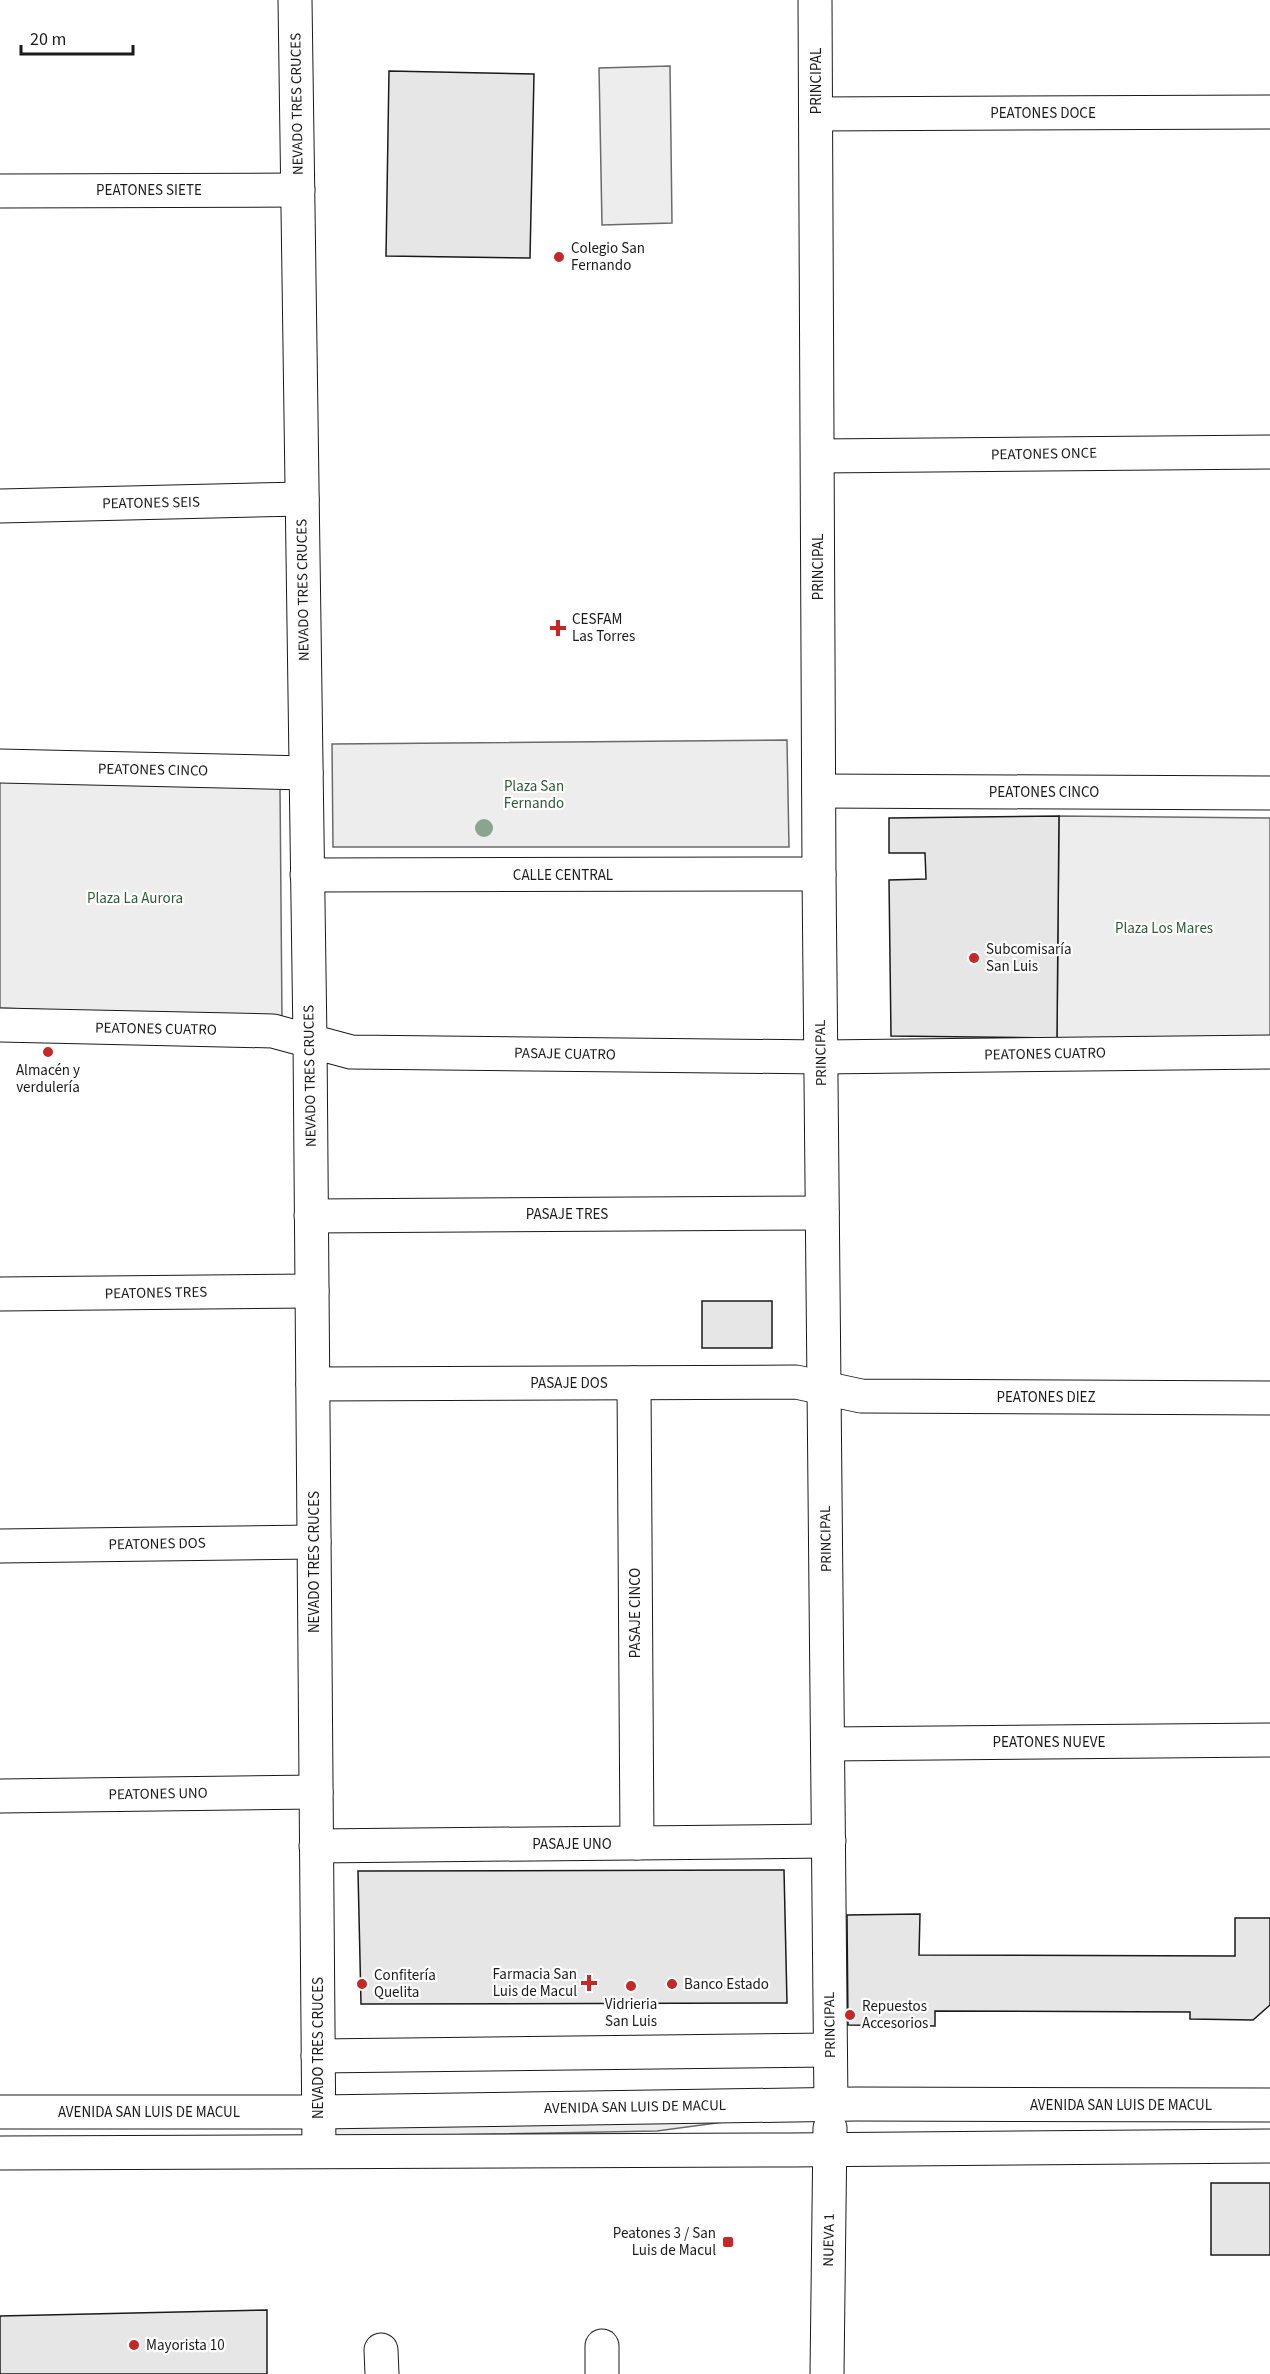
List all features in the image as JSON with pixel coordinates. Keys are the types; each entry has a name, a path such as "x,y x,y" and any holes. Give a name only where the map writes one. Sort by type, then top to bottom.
{"street":[{"name":"NEVADO TRES CRUCES","path":"295,0 310,1041 319,2151"},
{"name":"PRINCIPAL","path":"815,0 819,874 831,2106"},
{"name":"PEATONES DOCE","path":"816,114 1270,112"},
{"name":"PEATONES SIETE","path":"0,191 298,189"},
{"name":"PEATONES ONCE","path":"818,456 1270,452"},
{"name":"PEATONES SEIS","path":"0,506 302,499"},
{"name":"PEATONES CINCO","path":"0,766 306,773"},
{"name":"PEATONES CINCO","path":"819,791 1270,793"},
{"name":"CALLE CENTRAL","path":"307,875 819,874"},
{"name":"PEATONES CUATRO","path":"0,1025 273,1031 310,1041"},
{"name":"PASAJE CUATRO","path":"310,1041 351,1052 821,1057"},
{"name":"PEATONES CUATRO","path":"821,1057 1270,1052"},
{"name":"PASAJE TRES","path":"311,1216 822,1212"},
{"name":"PEATONES TRES","path":"0,1294 312,1291"},
{"name":"PASAJE DOS","path":"313,1384 796,1382 824,1388"},
{"name":"PASAJE CINCO","path":"634,1383 637,1843"},
{"name":"PEATONES DIEZ","path":"824,1388 861,1396 1270,1398"},
{"name":"PEATONES DOS","path":"0,1546 314,1542"},
{"name":"PEATONES NUEVE","path":"828,1743 1270,1740"},
{"name":"PEATONES UNO","path":"0,1796 315,1792"},
{"name":"PASAJE UNO","path":"316,1845 829,1841"},
{"path":"318,2056 830,2050"},
{"name":"AVENIDA SAN LUIS DE MACUL","path":"0,2112 1270,2105"},
{"name":"NUEVA 1","path":"827,2374 831,2106"},
{"path":"0,2153 1270,2146"}],"shaded area":[{"path":"670,66 672,223 602,225 599,68"},
{"name":"Plaza San Fernando","path":"787,740 789,847 333,847 332,744"},
{"name":"Plaza La Aurora","path":"0,779 280,787 282,1019 0,1008"},
{"name":"Plaza Los Mares","path":"1059,816 1270,818 1270,1040 1057,1038"},
{"path":"724,2122 657,2131 328,2137 329,2123"}],"building":[{"path":"389,71 534,74 530,258 386,256"},
{"name":"Subcomisaría San Luis","path":"1059,816 1057,1038 891,1036 889,880 926,879 925,853 889,853 889,818"},
{"path":"702,1301 772,1301 772,1348 702,1348"},
{"path":"784,1870 787,2003 361,2004 358,1871"},
{"path":"920,1914 919,1955 1235,1956 1235,1918 1270,1918 1270,2005 1253,2020 1190,2019 1190,2012 935,2011 935,2026 848,2025 847,1915"},
{"path":"1211,2183 1270,2183 1270,2255 1211,2255"},
{"name":"Mayorista 10","path":"267,2310 267,2374 0,2374 0,2316"}],"place":[{"name":"Colegio San Fernando","path":"559,257"},
{"name":"CESFAM Las Torres","path":"558,628"},
{"name":"Subcomisaría San Luis","path":"974,958"},
{"name":"Almacén y verdulería","path":"48,1052"},
{"name":"Farmacia San Luis de Macul","path":"589,1983"},
{"name":"Confitería Quelita","path":"362,1984"},
{"name":"Banco Estado","path":"672,1984"},
{"name":"Vidrieria San Luis","path":"631,1986"},
{"name":"Repuestos Accesorios","path":"850,2015"},
{"name":"Peatones 3 / San Luis de Macul","path":"728,2242"},
{"name":"Mayorista 10","path":"134,2345"}]}
